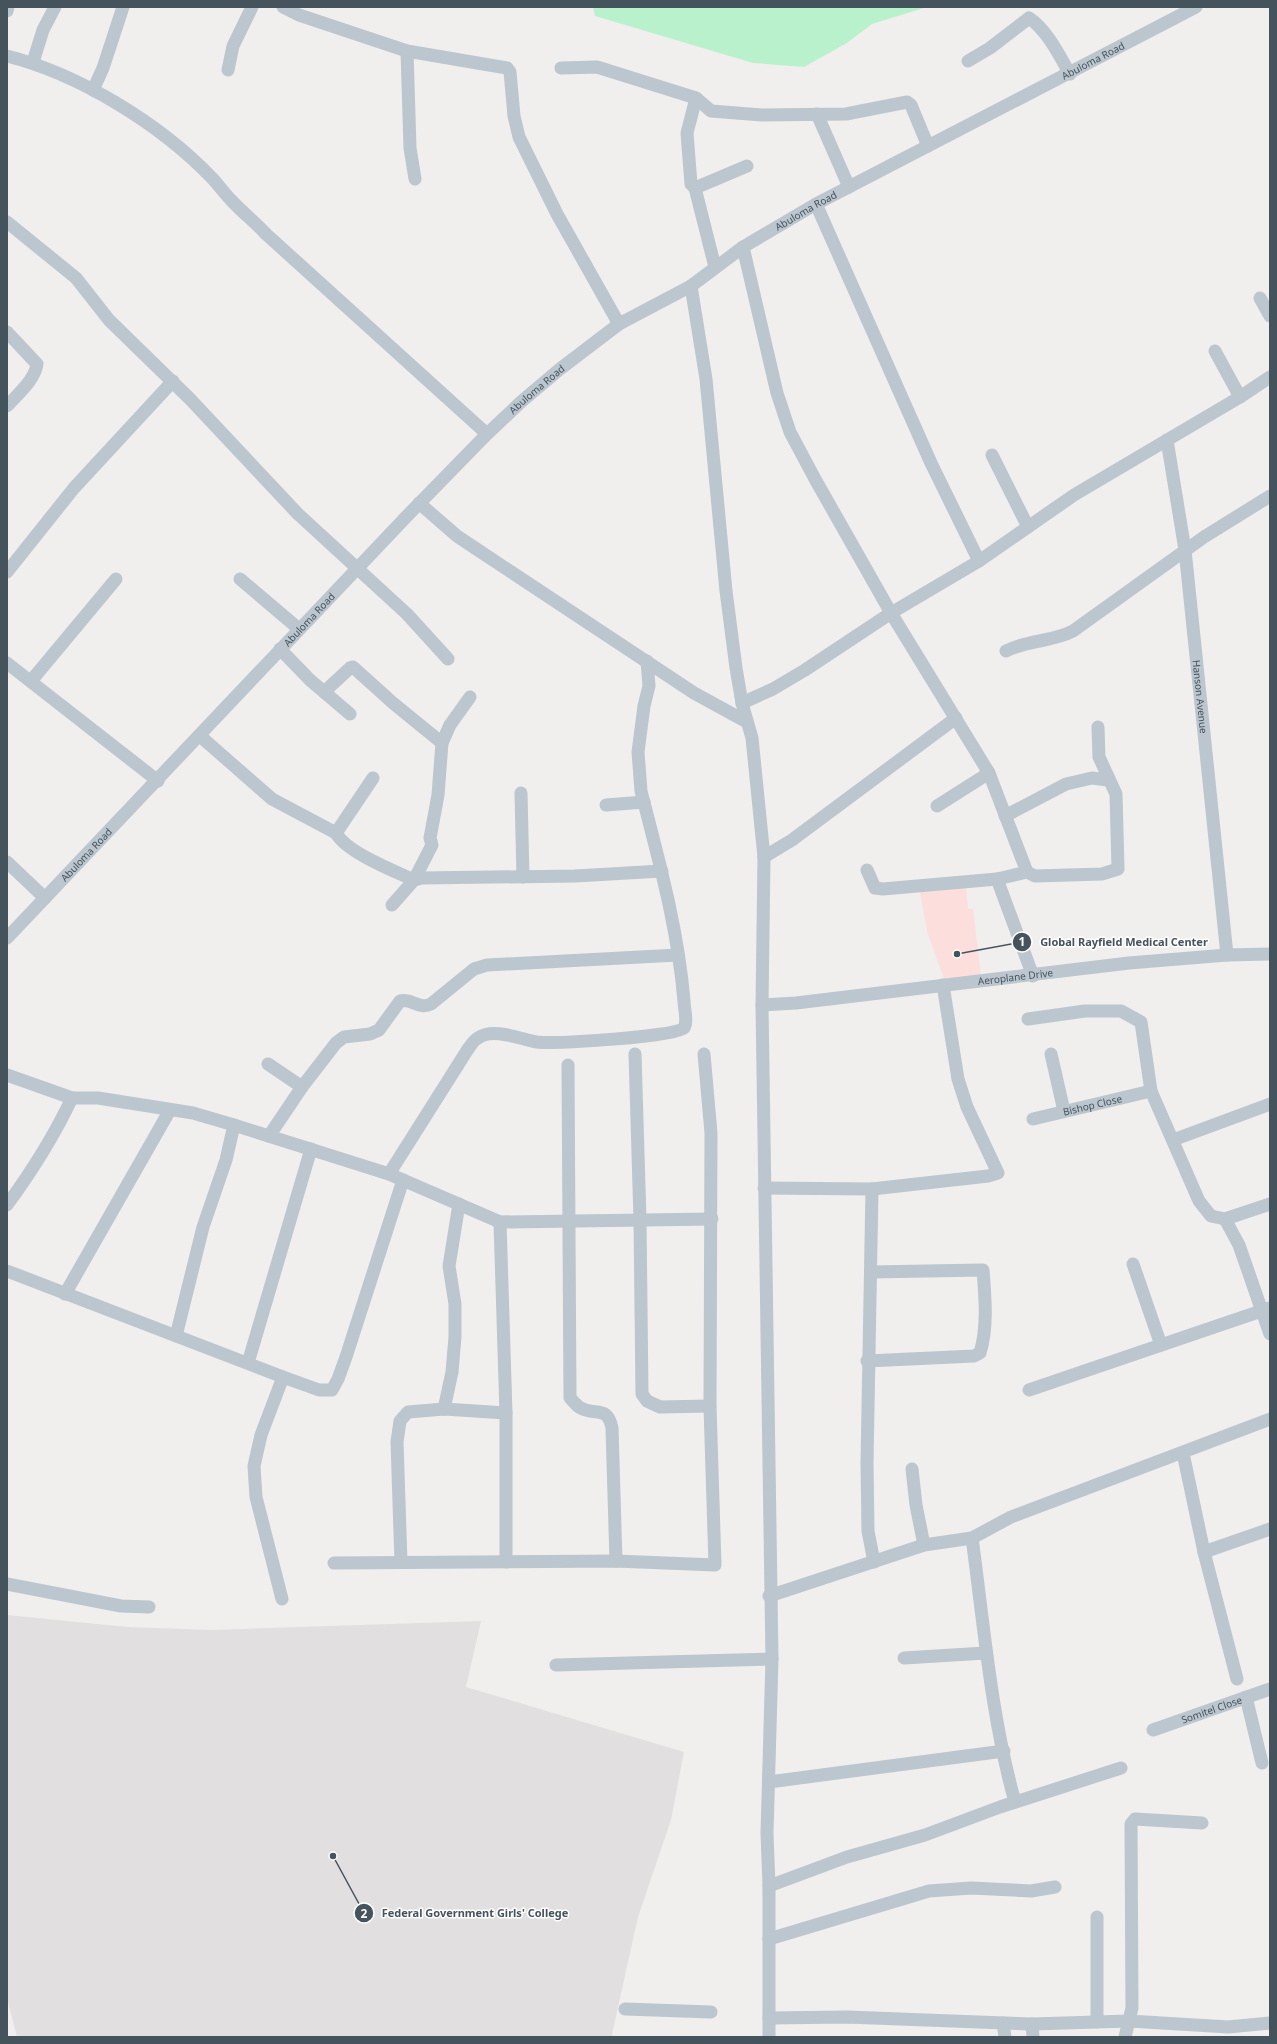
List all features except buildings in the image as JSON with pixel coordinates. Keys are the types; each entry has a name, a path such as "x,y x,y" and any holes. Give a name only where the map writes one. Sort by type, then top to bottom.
{"street":[{"path":"7,11 8,7"},
{"path":"33,62 43,30 55,7"},
{"path":"93,90 103,68 120,13 124,7"},
{"path":"228,70 233,46 252,7"},
{"path":"283,7 299,15 406,51 507,68 510,72 514,116 519,137 557,214 619,324"},
{"name":"Abuloma Road","path":"7,938 158,781 357,567 487,434 532,392 619,324 691,286 743,247 816,204 1070,74 1196,7"},
{"path":"968,61 990,48 1029,18 1035,22 1053,46 1070,74"},
{"path":"406,51 410,148 415,179"},
{"path":"7,56 33,62 70,78 134,113 188,156 211,177 232,201 266,234 487,434"},
{"path":"562,68 597,68 696,98 711,110 762,115 846,114 907,102 911,105 928,146"},
{"path":"696,98 687,133 691,184 695,188 715,267"},
{"path":"817,114 849,187"},
{"path":"695,188 747,166"},
{"path":"816,204 932,463 979,561"},
{"path":"7,222 76,278 109,320 173,381 298,514 407,614 448,659"},
{"path":"743,247 777,393 790,432 891,613 989,773 1027,872"},
{"path":"691,286 705,372 726,590 742,703 753,748 764,857 762,1005 769,1596 772,1659 767,1833 770,1939 769,2037"},
{"path":"1260,298 1270,316"},
{"path":"7,332 37,364 36,370 31,378 7,406"},
{"path":"1215,351 1240,397"},
{"path":"742,703 786,682 891,613 979,561 1074,495 1270,378"},
{"path":"7,572 74,488 173,381"},
{"name":"Hanson Avenue","path":"1167,440 1185,550 1227,955"},
{"path":"992,455 1028,527"},
{"path":"1006,651 1016,646 1059,638 1073,631 1185,550 1270,496"},
{"path":"419,503 478,550 701,697 747,722"},
{"path":"31,681 116,579"},
{"path":"240,579 299,629"},
{"path":"280,649 324,692 350,714"},
{"path":"389,1174 468,1049 478,1037 490,1033 539,1042 575,1042 659,1034 679,1031 684,1027 684,1008 675,927 644,802 639,773 638,752 644,706 649,686 647,661"},
{"path":"7,663 158,781"},
{"path":"324,692 350,668 353,668 442,743"},
{"path":"649,686 673,678"},
{"path":"392,905 414,880 432,845 430,838 438,795 442,743 450,725 470,697"},
{"path":"764,857 792,840 956,718"},
{"path":"867,870 874,888 945,885 997,879 1027,872 1035,876 1062,876 1102,874 1118,869 1116,794 1108,780 1100,757 1098,727"},
{"path":"200,736 272,799 336,833 339,839 371,860 414,880 422,878 575,876 662,871"},
{"path":"937,806 989,773"},
{"path":"336,833 373,778"},
{"path":"1005,816 1066,784 1092,778 1108,780"},
{"path":"521,793 523,877"},
{"path":"606,805 644,802"},
{"path":"7,862 45,898"},
{"path":"997,879 1033,976"},
{"name":"Aeroplane Drive","path":"762,1005 796,1003 1129,964 1227,955 1270,954"},
{"path":"269,1136 302,1087 336,1043 344,1037 370,1034 379,1030 400,1001 411,1001 419,1006 426,1006 474,969 487,965 678,955"},
{"path":"764,1188 872,1189 988,1176 998,1173 967,1107 958,1079 943,985"},
{"path":"1028,1019 1085,1011 1122,1011 1141,1022 1151,1091 1199,1201 1211,1216 1225,1219 1270,1204"},
{"path":"635,1054 640,1220 642,1394 647,1401 660,1407 710,1406"},
{"path":"334,1563 616,1561 715,1565 710,1406 712,1219 711,1133 704,1054"},
{"path":"1051,1054 1064,1111"},
{"path":"268,1064 302,1087"},
{"path":"568,1065 570,1398 579,1407 590,1411 603,1412 610,1418 612,1428 616,1561"},
{"path":"7,1075 72,1098 98,1098 193,1113 234,1124 389,1174 500,1222 712,1219"},
{"name":"Bishop Close","path":"1033,1119 1151,1091"},
{"path":"7,1205 28,1176 60,1122 72,1098"},
{"path":"1173,1140 1270,1104"},
{"path":"64,1294 170,1110"},
{"path":"176,1336 203,1227 226,1160 234,1124"},
{"path":"248,1363 310,1149"},
{"path":"7,1270 64,1294 283,1377 319,1390 332,1390 338,1379 403,1180"},
{"path":"872,1189 871,1272 867,1361 867,1496 868,1531 874,1562"},
{"path":"444,1409 452,1372 455,1337 455,1304 448,1266 459,1204"},
{"path":"1225,1219 1239,1245 1266,1309 1270,1334"},
{"path":"500,1222 506,1413 506,1562"},
{"path":"1133,1264 1161,1345"},
{"path":"867,1361 974,1356 980,1353 982,1348 985,1311 983,1270 871,1272"},
{"path":"1029,1390 1266,1309"},
{"path":"282,1599 256,1497 254,1466 261,1435 283,1377"},
{"path":"401,1562 397,1442 400,1421 408,1412 444,1409 506,1413"},
{"path":"769,1596 924,1545 972,1538 1012,1517 1270,1419"},
{"path":"1183,1453 1204,1552 1237,1679"},
{"path":"912,1469 916,1504 924,1545"},
{"path":"1204,1552 1270,1529"},
{"path":"972,1538 983,1615 985,1653 1004,1751 1006,1771 1015,1802"},
{"path":"7,1584 120,1606 149,1607"},
{"path":"904,1658 985,1653"},
{"path":"556,1665 772,1659"},
{"name":"Somitel Close","path":"1153,1730 1270,1689"},
{"path":"1246,1697 1262,1763"},
{"path":"769,1782 1004,1751"},
{"path":"769,1886 847,1857 925,1835 1015,1802 1121,1768"},
{"path":"1125,2037 1132,2008 1131,1824 1135,1819 1202,1822"},
{"path":"770,1939 929,1891 971,1888 1031,1891 1055,1887"},
{"path":"1097,1917 1097,2022"},
{"path":"625,2009 711,2012"},
{"path":"769,2018 847,2017 1004,2023 1032,2031 1097,2022 1129,2022 1221,2032 1228,2027 1270,2023"},
{"path":"1004,2023 1005,2037"}],"shaded area":[{"path":"966,886 968,909 973,909 981,976 945,982 927,931 920,892"},
{"path":"7,1615 128,1627 212,1630 481,1621 466,1687 684,1752 671,1820 638,1917 612,2034 613,2037 17,2037 7,1998"}],"green space":[{"path":"593,7 927,7 872,24 847,43 804,67 753,63 595,16"}],"place":[{"name":"Global Rayfield Medical Center","path":"957,954"},
{"name":"Federal Government Girls' College","path":"333,1856"}]}
